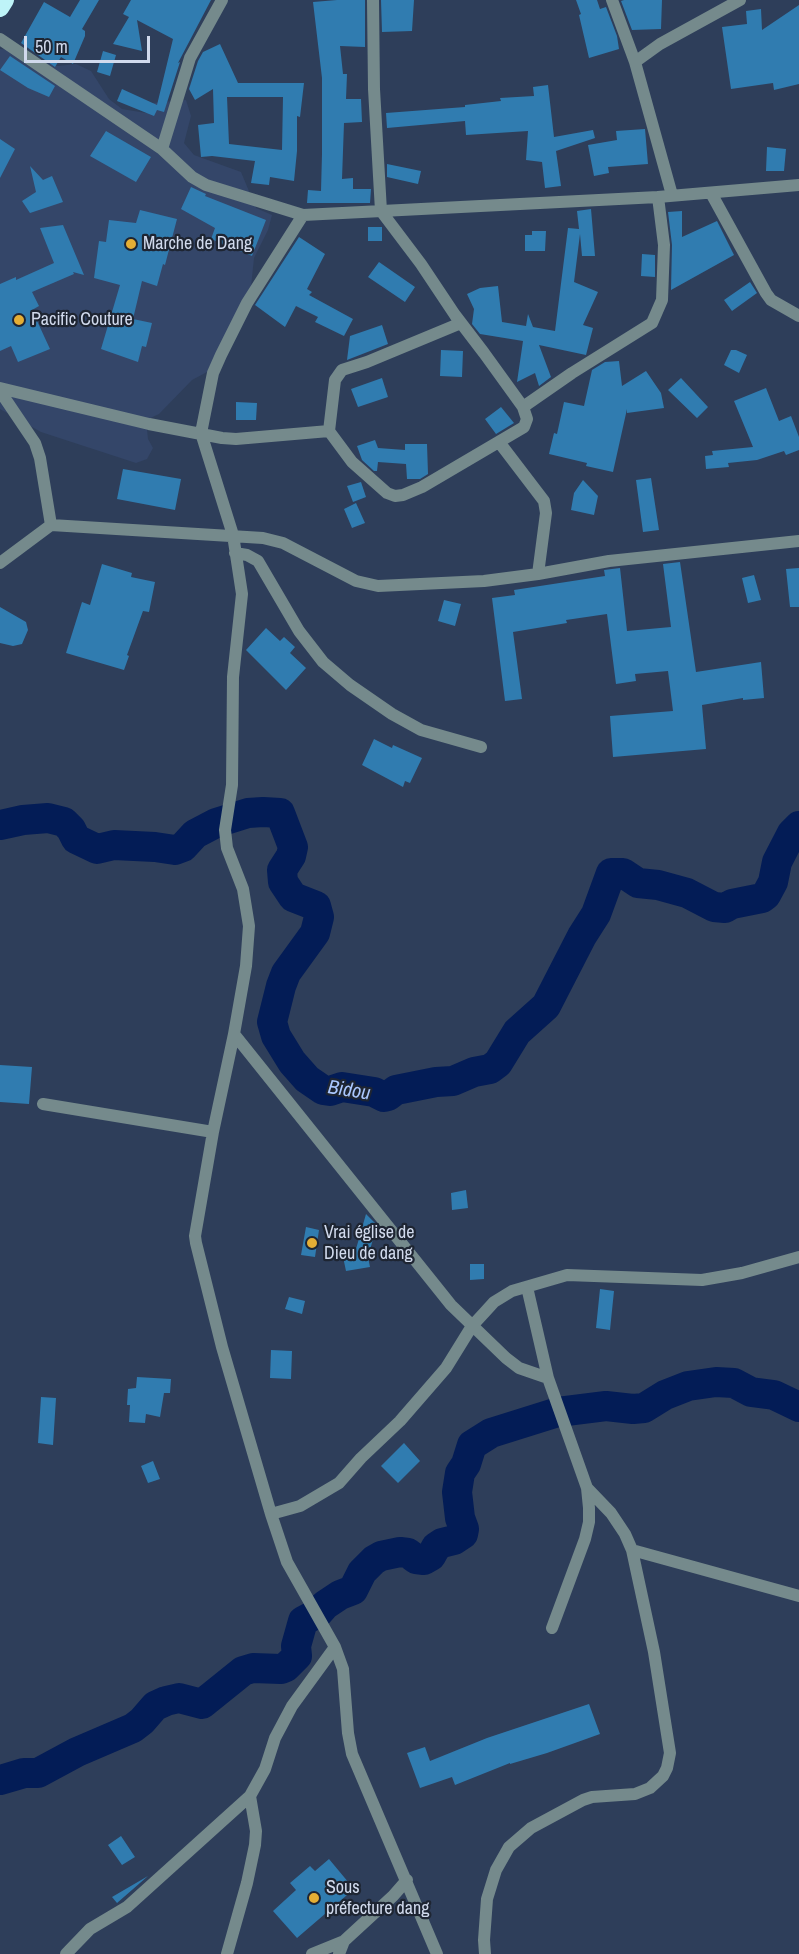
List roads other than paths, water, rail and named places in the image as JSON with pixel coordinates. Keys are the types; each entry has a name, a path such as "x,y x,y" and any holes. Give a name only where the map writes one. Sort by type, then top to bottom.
{"highway":[{"path":"0,8 5,0"}],"street":[{"path":"162,149 190,58 222,0"},
{"path":"373,0 374,89 381,211 523,407 527,419 524,427 422,487 395,496 387,494 352,462 329,431 335,380 342,370 461,323"},
{"path":"612,0 635,62 672,195"},
{"path":"635,62 660,45 740,0"},
{"path":"0,39 162,149 192,177 206,185 303,214 658,197 799,184"},
{"path":"711,193 771,300 799,316"},
{"path":"523,407 652,323 662,300 664,245 658,197"},
{"path":"303,214 247,303 221,355 213,373 201,433 233,535 242,594 233,676 232,785 225,830 227,848 243,889 249,926 246,966 213,1132 195,1240 222,1347 270,1514 287,1563 335,1647 343,1669 352,1754 437,1954"},
{"path":"0,389 149,424 222,438 236,439 329,431"},
{"path":"0,389 35,443 40,458 51,525"},
{"path":"499,442 544,501 546,513 538,574"},
{"path":"0,563 51,525 263,538 283,543 356,581 378,586 484,581 609,561 799,541"},
{"path":"235,553 258,561 299,632 323,662 350,685 392,714 421,730 481,747"},
{"path":"234,1034 451,1305 519,1368 548,1378"},
{"path":"43,1104 213,1132"},
{"path":"270,1514 300,1506 339,1483 361,1458 400,1421 446,1368 472,1326 494,1302 512,1291 567,1275 702,1280 742,1273 799,1257"},
{"path":"527,1287 548,1378 586,1488 590,1508 587,1531 552,1628"},
{"path":"485,1954 487,1899 496,1870 509,1847 531,1828 583,1800 592,1797 634,1794 650,1788 663,1776 667,1768 670,1753 654,1652 632,1550 625,1534 611,1514 586,1488"},
{"path":"632,1550 799,1596"},
{"path":"66,1954 90,1929 128,1907 250,1796 264,1769 275,1738 292,1706 335,1647"},
{"path":"227,1954 255,1845 255,1824 250,1796"},
{"path":"312,1954 344,1941 407,1880"},
{"path":"339,1954 344,1941"}],"waterway":[{"name":"Bidou","path":"0,825 48,818 64,822 76,839 97,849 114,845 175,850 183,847 195,834 216,823 248,813 280,813 293,847 291,856 282,870 283,882 293,897 316,906 319,917 315,933 286,973 281,986 272,1022 276,1036 292,1062 307,1079 323,1090 330,1091 342,1087 374,1092 384,1097 396,1090 453,1081 474,1072 490,1069 498,1063 517,1032 546,1006 596,914 611,873 623,873 638,883 658,885 687,893 714,907 725,908 766,895 773,882 777,862 792,833 799,826"},
{"path":"0,1780 24,1773 38,1773 77,1752 133,1728 155,1706 166,1701 179,1698 202,1704 243,1671 253,1668 281,1669 286,1667 297,1656 296,1646 303,1621 318,1613 340,1595 353,1590 362,1572 374,1560 400,1552 424,1560 431,1556 436,1547 463,1534 457,1492 460,1473 466,1464 472,1445 491,1433 558,1412 606,1406 644,1408 665,1395 688,1386 716,1382 734,1383 751,1392 774,1395 799,1407"}],"place":[{"name":"Marche de Dang","path":"131,244"},
{"name":"Pacific Couture","path":"19,320"},
{"name":"Vrai église de Dieu de dang","path":"312,1243"},
{"name":"Sous préfecture dang","path":"314,1898"}]}
